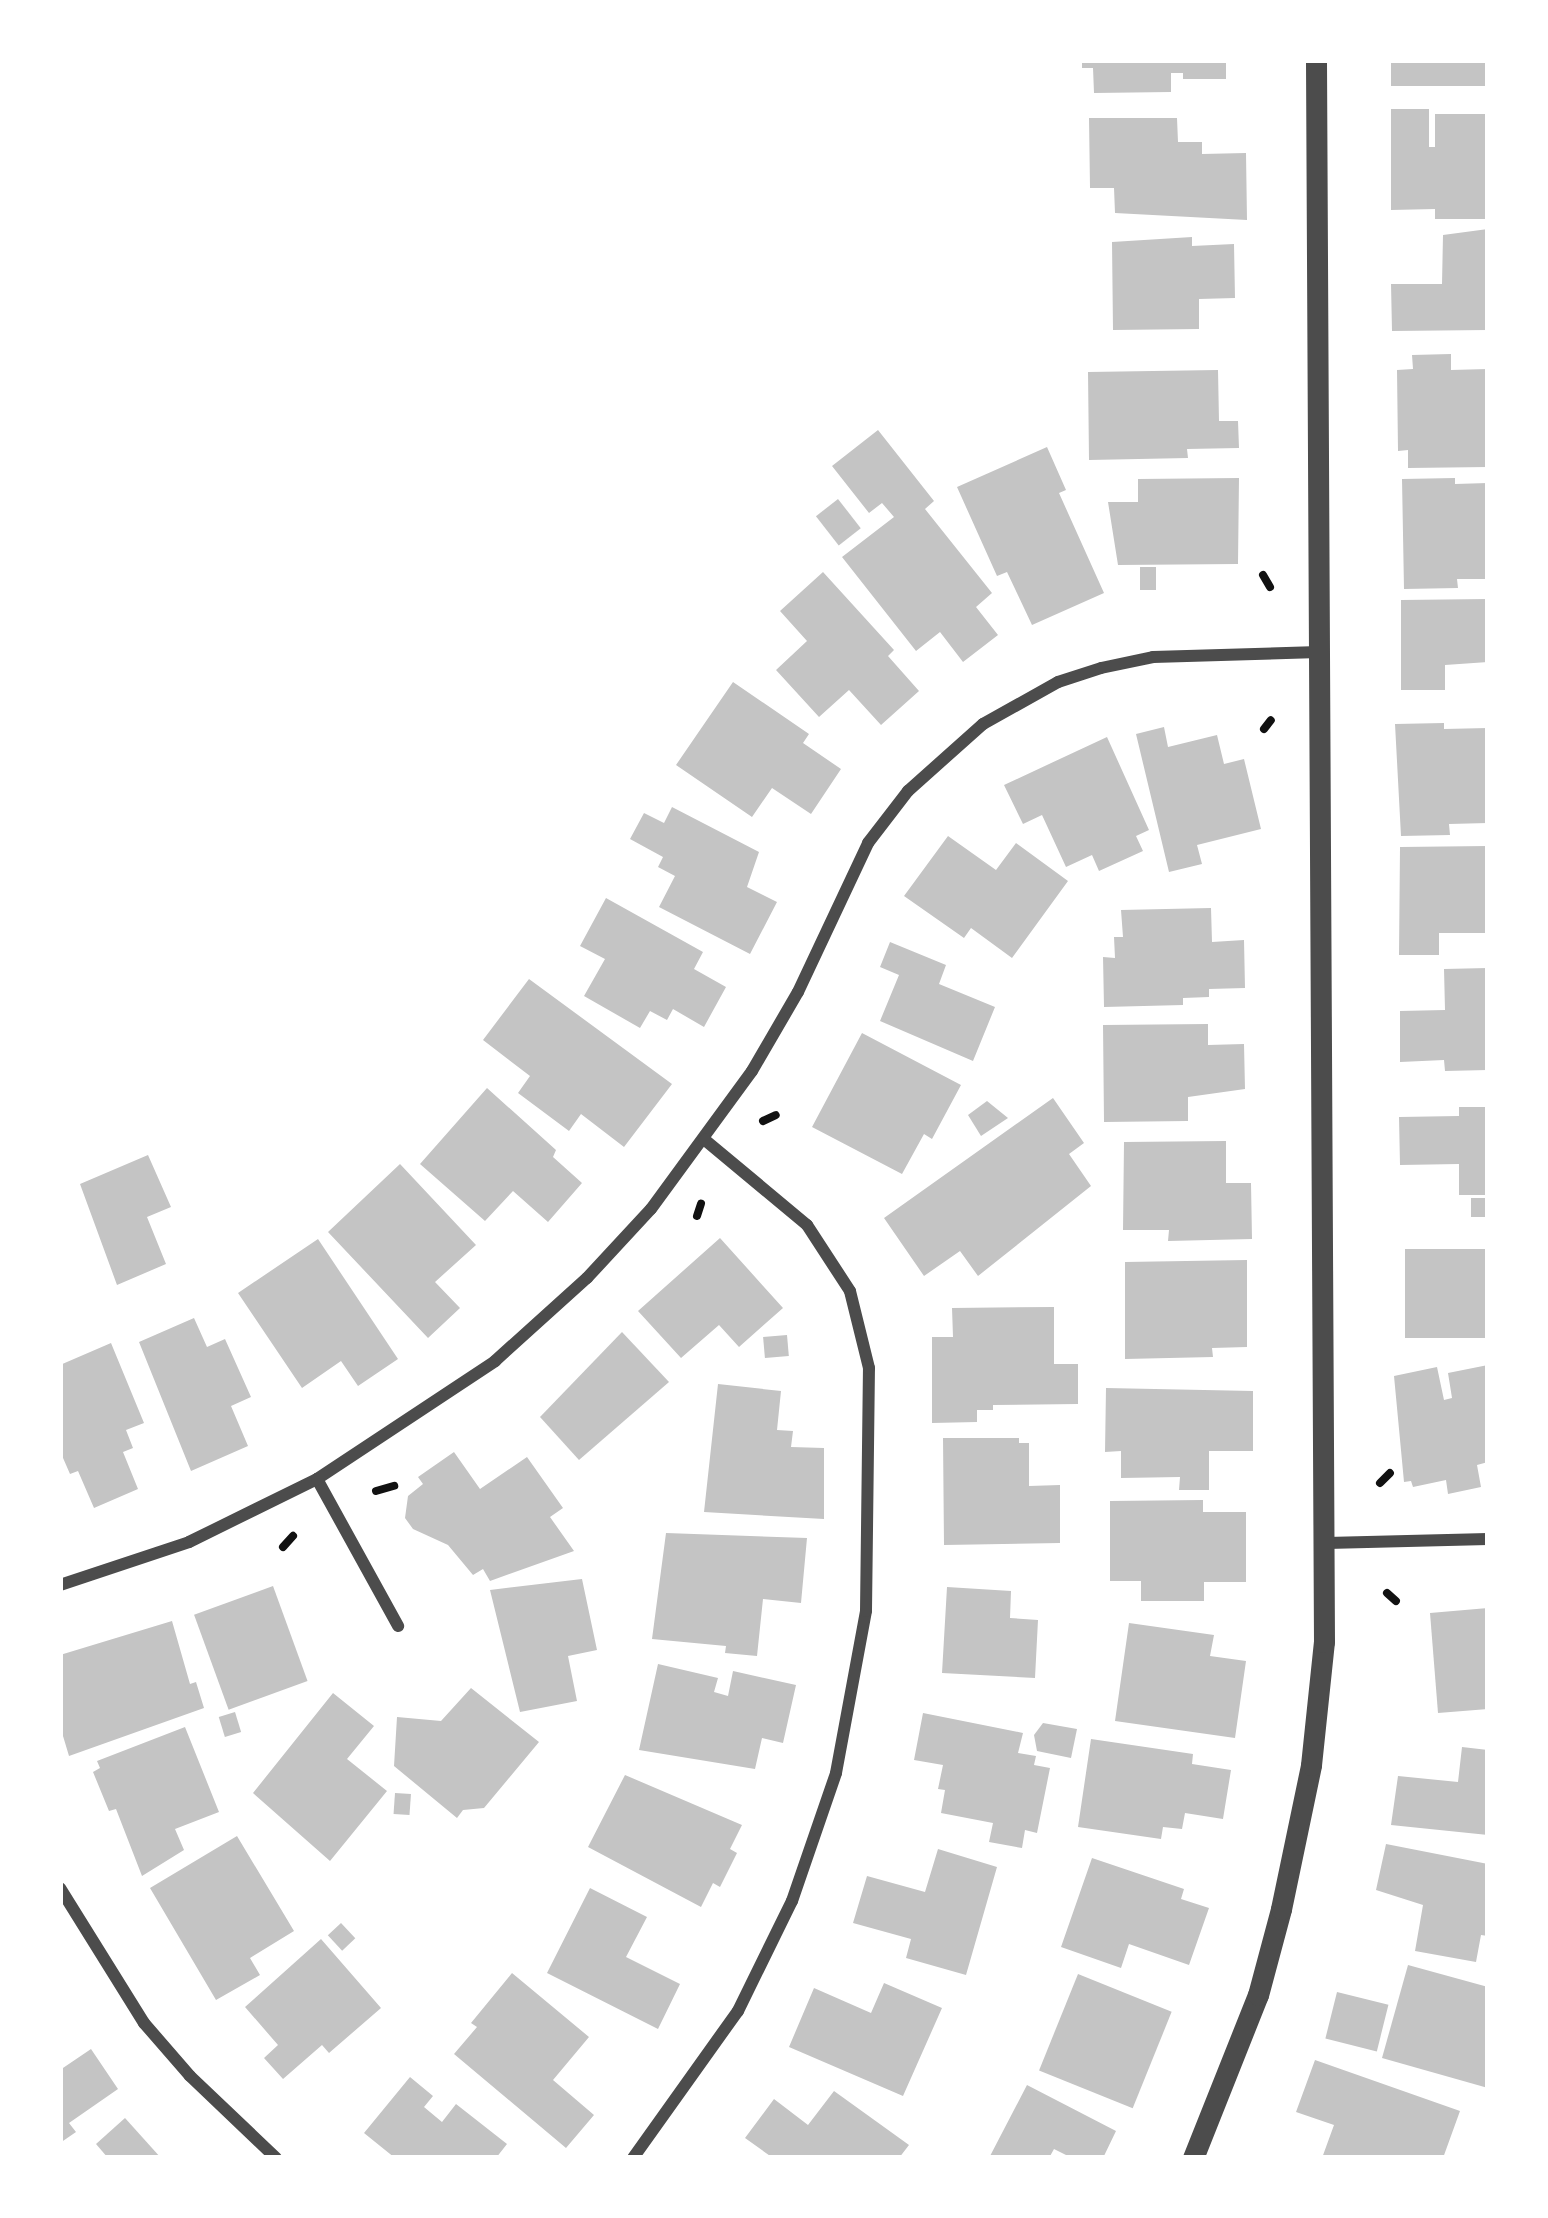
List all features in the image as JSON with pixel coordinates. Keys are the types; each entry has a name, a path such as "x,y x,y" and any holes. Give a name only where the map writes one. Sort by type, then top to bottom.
{"street":[{"path":"1193,2158 1258,1995 1298,1839 1319,1706 1327,1543 1316,60"},
{"path":"60,1585 174,1548 317,1479 495,1360 587,1278 705,1140 798,992 868,843 946,752 1019,701 1101,668 1153,657 1319,652"},
{"path":"633,2158 738,2011 792,1901 836,1773 866,1611 869,1368 850,1291 807,1225 705,1140"},
{"path":"317,1479 398,1626"},
{"path":"1327,1543 1488,1538"},
{"path":"60,1888 145,2024 190,2076 276,2158"}],"path":[{"path":"1263,575 1270,586"},
{"path":"1264,729 1271,720"},
{"path":"763,1121 776,1114"},
{"path":"697,1216 700,1204"},
{"path":"1380,1483 1390,1473"},
{"path":"376,1491 394,1486"},
{"path":"283,1546 293,1536"},
{"path":"1388,1593 1396,1601"}],"building":[{"path":"1082,60 1226,60 1226,79 1183,79 1183,73 1171,73 1171,92 1094,93 1093,68 1082,68"},
{"path":"1391,60 1488,60 1488,86 1391,86"},
{"path":"1391,109 1429,109 1429,147 1435,147 1435,114 1488,114 1488,219 1435,219 1435,209 1391,210"},
{"path":"1089,118 1177,118 1178,142 1202,142 1202,154 1246,153 1247,220 1115,213 1114,188 1090,188"},
{"path":"1488,229 1488,330 1392,331 1391,284 1442,284 1443,235"},
{"path":"1192,237 1192,246 1234,244 1235,298 1199,299 1199,329 1113,330 1112,242"},
{"path":"1451,354 1451,370 1488,369 1488,467 1408,468 1408,450 1398,451 1397,370 1413,369 1412,355"},
{"path":"1218,370 1219,421 1238,421 1239,448 1187,449 1188,458 1089,460 1088,372"},
{"path":"878,430 934,501 925,509 992,593 976,607 998,635 963,662 940,632 916,651 842,557 894,517 882,503 869,513 832,466"},
{"path":"1047,447 1066,490 1059,493 1104,593 1032,625 1007,572 997,576 957,487"},
{"path":"1239,478 1238,564 1118,565 1108,502 1138,502 1138,479"},
{"path":"1455,478 1455,484 1488,483 1488,579 1457,579 1458,588 1404,589 1402,479"},
{"path":"838,499 861,528 839,545 816,516"},
{"path":"1140,567 1156,567 1156,590 1140,590"},
{"path":"823,572 894,650 888,656 919,691 881,725 849,690 819,717 776,670 807,641 780,611"},
{"path":"1488,599 1488,662 1445,665 1445,690 1401,690 1401,600"},
{"path":"733,682 809,734 803,743 841,769 811,814 772,788 752,817 676,765"},
{"path":"1444,723 1444,729 1488,728 1488,823 1449,824 1450,835 1401,836 1395,724"},
{"path":"1164,727 1168,747 1217,735 1224,764 1244,759 1261,829 1197,845 1202,864 1169,872 1136,734"},
{"path":"1107,737 1149,830 1136,836 1143,851 1099,871 1092,855 1066,867 1042,815 1023,824 1004,785"},
{"path":"672,807 759,852 747,887 777,902 750,954 659,907 675,876 658,867 663,857 630,839 644,813 664,823"},
{"path":"948,836 996,870 1016,843 1068,881 1012,958 971,928 964,938 904,896"},
{"path":"1488,846 1486,933 1439,933 1439,955 1399,955 1400,847"},
{"path":"606,898 703,952 694,969 726,987 704,1027 673,1009 667,1020 650,1011 640,1028 584,996 605,959 580,946"},
{"path":"1211,908 1212,942 1244,940 1245,988 1209,989 1209,997 1183,998 1183,1005 1104,1007 1103,957 1115,958 1114,937 1123,937 1121,910"},
{"path":"890,942 946,965 939,984 995,1007 973,1061 880,1021 899,975 880,967"},
{"path":"1488,968 1488,1070 1445,1071 1444,1060 1400,1062 1400,1011 1445,1010 1444,969"},
{"path":"529,979 672,1084 624,1147 581,1114 569,1131 518,1093 530,1076 483,1040"},
{"path":"1208,1024 1208,1045 1244,1044 1245,1089 1188,1097 1188,1121 1104,1122 1103,1025"},
{"path":"862,1033 961,1085 932,1139 924,1134 902,1174 812,1127"},
{"path":"487,1088 556,1150 553,1157 582,1183 548,1222 513,1191 485,1221 420,1164"},
{"path":"1053,1098 1084,1143 1069,1154 1091,1186 978,1276 960,1251 924,1276 884,1218"},
{"path":"987,1101 1008,1118 981,1136 968,1115"},
{"path":"1459,1107 1488,1107 1488,1195 1459,1195 1459,1164 1400,1165 1399,1117 1459,1116"},
{"path":"1226,1141 1226,1183 1251,1183 1252,1239 1168,1241 1169,1230 1123,1230 1124,1142"},
{"path":"148,1155 171,1207 147,1217 166,1264 117,1285 80,1184"},
{"path":"400,1164 476,1245 435,1282 460,1308 428,1338 328,1232"},
{"path":"1471,1198 1486,1198 1486,1217 1471,1217"},
{"path":"720,1238 783,1308 739,1347 719,1325 681,1358 638,1311"},
{"path":"318,1239 398,1359 358,1386 341,1361 302,1388 238,1293"},
{"path":"1405,1249 1485,1249 1485,1338 1405,1338"},
{"path":"1247,1260 1247,1347 1212,1348 1213,1357 1125,1359 1125,1262"},
{"path":"1054,1307 1054,1364 1078,1364 1078,1404 993,1405 993,1410 977,1410 977,1422 932,1423 932,1337 953,1337 952,1308"},
{"path":"194,1318 207,1347 225,1339 251,1397 231,1406 248,1446 191,1471 139,1342"},
{"path":"622,1332 669,1382 579,1460 540,1417"},
{"path":"787,1335 789,1356 765,1358 763,1337"},
{"path":"111,1343 144,1423 126,1430 133,1448 123,1452 138,1489 94,1508 78,1471 70,1474 60,1451 60,1365"},
{"path":"1488,1365 1488,1462 1477,1465 1481,1487 1448,1494 1446,1480 1413,1487 1411,1481 1404,1482 1394,1376 1437,1367 1444,1400 1452,1398 1448,1373"},
{"path":"718,1384 781,1391 777,1430 793,1431 791,1447 824,1448 824,1519 704,1512"},
{"path":"1106,1388 1253,1391 1253,1451 1209,1451 1209,1490 1179,1490 1180,1477 1121,1478 1121,1451 1105,1452"},
{"path":"943,1438 1019,1438 1019,1443 1029,1443 1029,1486 1060,1485 1060,1543 944,1545"},
{"path":"454,1452 480,1489 527,1457 563,1508 550,1517 574,1551 490,1581 483,1569 473,1575 448,1545 413,1529 405,1518 408,1496 423,1484 418,1477"},
{"path":"1203,1500 1203,1512 1246,1512 1246,1582 1204,1582 1204,1601 1141,1601 1141,1581 1110,1581 1110,1501"},
{"path":"666,1533 807,1538 801,1603 763,1599 757,1656 725,1653 726,1646 652,1639"},
{"path":"582,1579 597,1650 568,1656 577,1701 520,1712 490,1590"},
{"path":"273,1586 308,1681 229,1710 194,1615"},
{"path":"947,1587 1011,1591 1010,1618 1038,1620 1035,1678 942,1673"},
{"path":"1488,1608 1488,1709 1438,1713 1430,1613"},
{"path":"172,1621 190,1684 196,1682 204,1708 69,1756 60,1726 60,1655"},
{"path":"1129,1623 1214,1635 1210,1656 1246,1661 1235,1738 1115,1721"},
{"path":"658,1664 718,1678 714,1692 728,1696 733,1671 796,1685 783,1743 762,1738 755,1769 639,1750"},
{"path":"471,1688 539,1742 484,1808 463,1810 457,1818 394,1766 397,1717 441,1721"},
{"path":"333,1693 374,1726 347,1759 387,1791 330,1861 253,1793"},
{"path":"235,1712 241,1732 225,1737 219,1717"},
{"path":"923,1713 1023,1733 1018,1753 1036,1756 1034,1765 1050,1768 1037,1833 1025,1830 1022,1848 989,1842 993,1823 941,1813 945,1790 938,1789 943,1765 914,1760"},
{"path":"1043,1723 1077,1729 1071,1758 1037,1751 1034,1735"},
{"path":"185,1727 219,1812 175,1829 184,1850 142,1876 116,1809 109,1811 93,1772 100,1768 97,1761"},
{"path":"1091,1739 1193,1754 1192,1764 1231,1770 1223,1819 1185,1813 1182,1829 1163,1827 1161,1839 1078,1827"},
{"path":"1462,1747 1488,1750 1488,1835 1391,1825 1398,1776 1458,1782"},
{"path":"625,1775 742,1825 730,1849 737,1853 720,1887 713,1883 701,1907 588,1847"},
{"path":"395,1793 411,1794 409,1815 394,1814"},
{"path":"237,1836 294,1931 250,1958 260,1975 216,2000 150,1888"},
{"path":"1386,1844 1488,1864 1488,1936 1481,1935 1476,1962 1415,1951 1423,1905 1376,1890"},
{"path":"938,1849 997,1867 966,1975 906,1958 911,1939 853,1923 867,1876 925,1892"},
{"path":"1092,1858 1184,1889 1181,1899 1209,1908 1189,1965 1129,1944 1121,1968 1061,1947"},
{"path":"590,1888 647,1917 626,1957 680,1984 658,2029 547,1973"},
{"path":"341,1923 355,1938 342,1951 328,1935"},
{"path":"321,1939 381,2008 329,2053 322,2045 283,2079 264,2058 278,2045 245,2007"},
{"path":"1408,1965 1488,1987 1488,2088 1382,2058"},
{"path":"512,1973 589,2037 553,2080 594,2115 566,2148 454,2054 477,2027 471,2023"},
{"path":"1078,1974 1172,2012 1133,2108 1039,2070"},
{"path":"884,1983 942,2008 903,2096 789,2047 814,1988 871,2013"},
{"path":"1337,1992 1388,2005 1377,2051 1325,2039"},
{"path":"91,2049 118,2089 69,2123 76,2132 60,2143 60,2070"},
{"path":"1315,2060 1460,2111 1443,2158 1322,2158 1334,2125 1296,2112"},
{"path":"410,2077 433,2096 424,2107 442,2122 456,2104 507,2144 496,2158 395,2158 364,2133"},
{"path":"1027,2085 1116,2131 1103,2158 1072,2158 1054,2149 1049,2158 989,2158"},
{"path":"834,2091 909,2145 899,2158 773,2158 745,2138 774,2099 808,2125"},
{"path":"125,2118 161,2158 108,2158 96,2144"}]}
